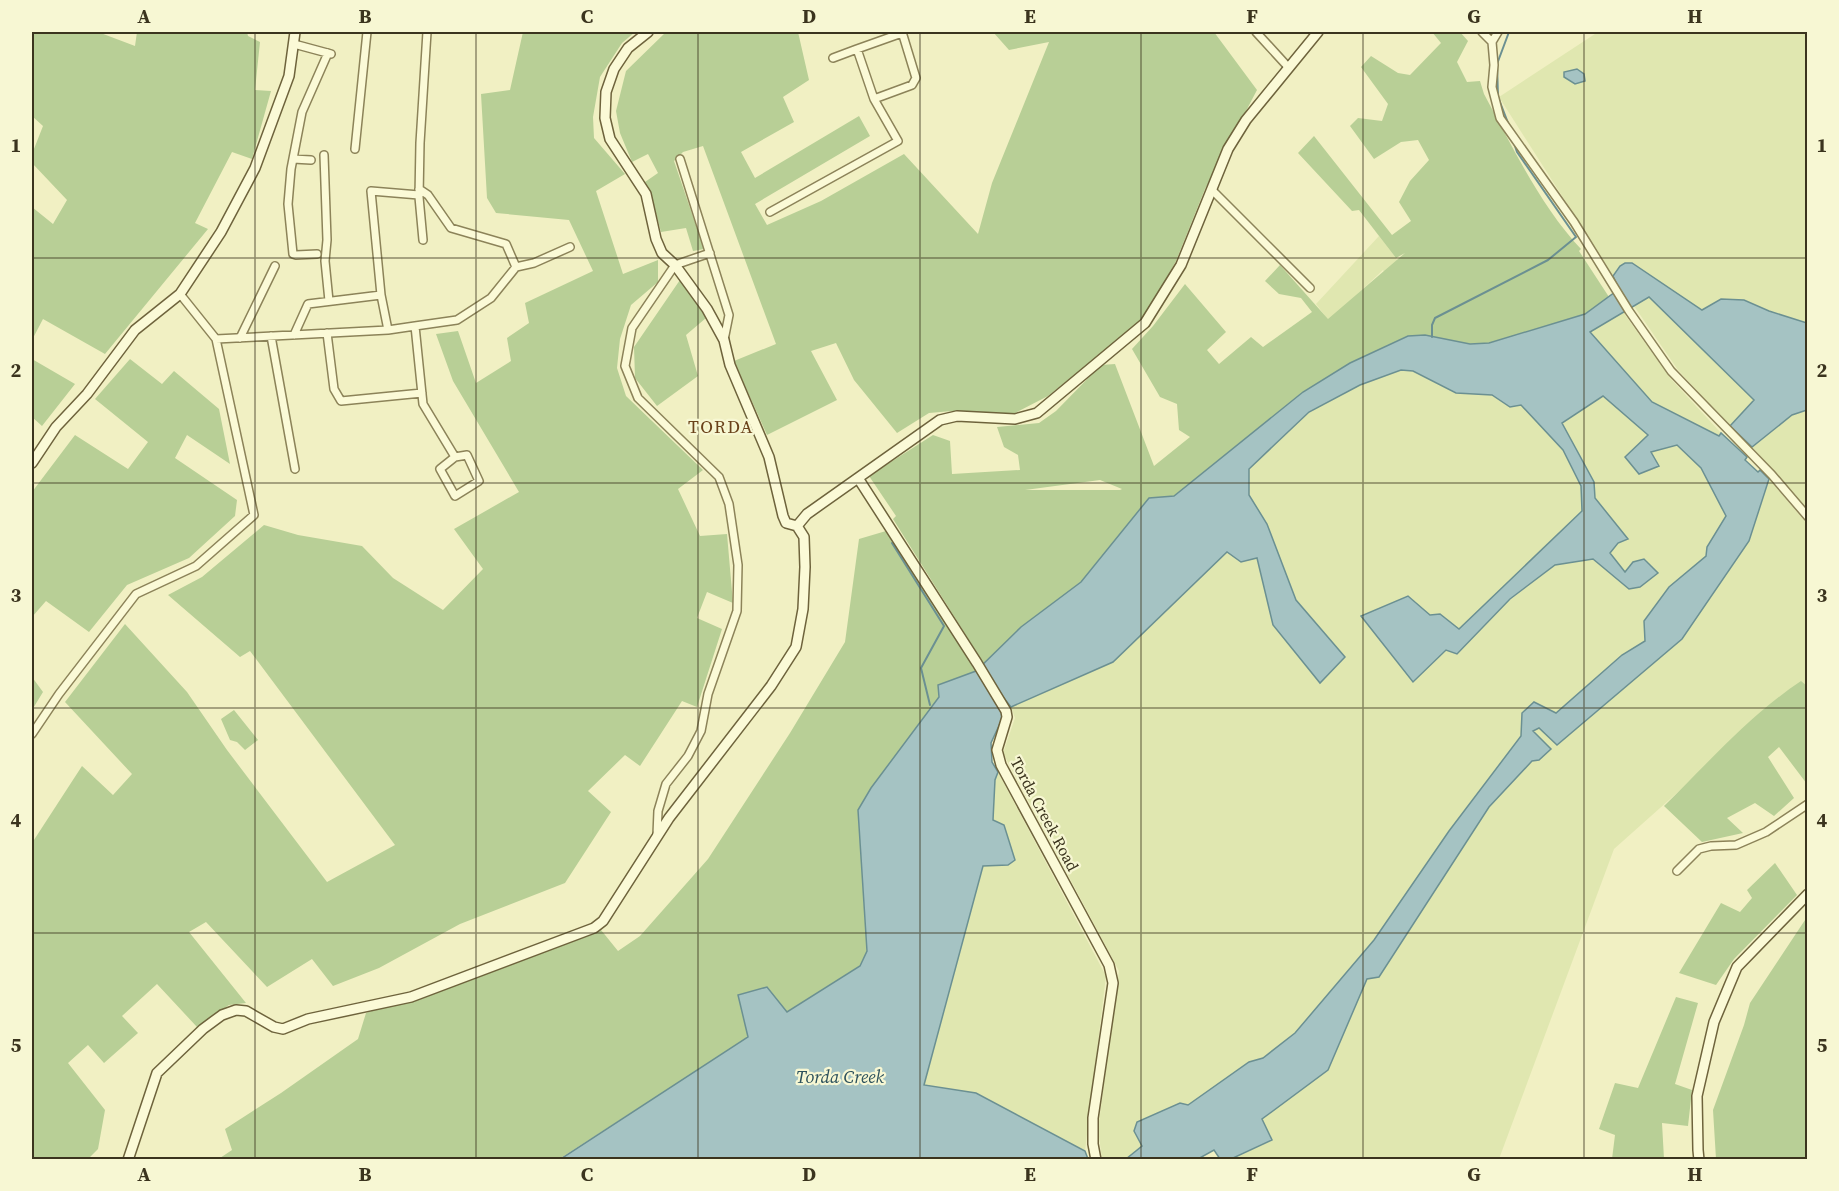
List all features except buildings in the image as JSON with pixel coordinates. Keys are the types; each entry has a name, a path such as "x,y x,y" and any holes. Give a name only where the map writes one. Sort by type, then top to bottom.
{"street":[{"path":"32,463 56,427 87,394 135,330 180,294 221,232 255,168 289,76 295,32"},
{"path":"355,149 367,32"},
{"path":"423,240 419,192 427,32"},
{"path":"128,1160 157,1073 203,1029 222,1015 236,1010 246,1011 274,1027 283,1029 308,1019 411,997 594,928 603,921 657,836 771,686 796,646 803,609 804,537 797,526 786,523 783,516 769,457 730,365 724,340 707,309 675,265 662,253 656,239 646,194 610,139 605,118 606,92 615,69 628,48 648,32"},
{"path":"833,58 902,32 916,78 912,85 874,99"},
{"path":"1256,32 1289,68"},
{"path":"797,526 807,514 940,420 957,416 1015,419 1037,413 1145,323 1180,265 1228,149 1246,120 1318,32"},
{"path":"1482,32 1492,42"},
{"path":"1498,32 1492,42 1494,65 1492,87 1500,118 1574,222 1629,311 1671,371 1772,475 1808,517"},
{"path":"294,44 330,53 302,112 293,159 288,204 293,254 317,254"},
{"path":"770,212 898,141 874,99 857,49"},
{"path":"324,155 327,240 325,261 329,301"},
{"path":"293,159 311,160"},
{"path":"680,159 729,315 724,340"},
{"path":"1212,190 1310,288"},
{"path":"388,330 381,295 370,191 419,192 428,195 451,228 506,244 516,267"},
{"path":"216,339 388,330 458,320 491,298 516,267 570,247"},
{"path":"657,836 658,811 666,784 688,756 701,731 708,694 737,611 738,565 729,504 719,477 638,398 625,366 632,328 675,265 710,253"},
{"path":"240,338 275,266"},
{"path":"32,734 59,694 136,594 196,566 254,515 216,339 180,294"},
{"path":"294,335 308,304 381,295"},
{"path":"415,326 423,404 455,458"},
{"path":"327,333 334,389 341,401 422,393"},
{"path":"271,336 295,469"},
{"path":"467,455 479,481 455,496 440,469 455,458 467,455"},
{"name":"Torda Creek Road","path":"858,478 1006,711 1007,717 997,750 1001,765 1109,965 1113,983 1093,1118 1093,1144 1096,1160"},
{"path":"1677,871 1699,849 1736,845 1767,832 1808,804"},
{"path":"1699,1160 1698,1096 1714,1022 1737,967 1808,894"}],"green space":[{"path":"32,32 98,32 135,46 137,32 247,32 248,36 260,42 255,90 271,91 252,159 232,152 195,223 208,229 105,354 43,319 32,340 32,207 53,224 67,200 32,163 32,154 43,126 32,116"},
{"path":"523,32 635,32 622,43 600,77 593,117 594,138 625,174 596,191 623,274 658,260 658,282 631,305 620,339 617,368 626,396 703,470 678,489 700,536 727,534 733,603 707,592 697,618 722,629 697,707 682,701 640,766 625,755 588,791 611,812 565,883 460,924 379,968 333,986 312,959 267,987 206,922 189,932 246,1003 229,1005 197,1027 157,984 122,1016 138,1033 104,1063 88,1045 68,1063 105,1110 98,1149 88,1159 32,1160 32,843 82,766 113,795 132,774 65,702 125,624 187,692 227,750 327,882 395,845 250,651 240,657 168,595 202,577 264,525 298,535 362,546 393,578 443,610 483,569 454,529 519,492 453,381 436,334 458,331 476,383 511,361 507,338 529,323 525,303 593,271 569,220 496,213 487,198 481,94 510,90"},
{"path":"666,32 798,32 809,80 783,97 794,122 741,152 755,178 859,116 870,136 755,204 767,225 821,201 904,154 978,234 992,183 1049,42 1009,50 993,32 1214,32 1257,90 1205,189 1176,261 1144,319 1048,396 1011,415 952,411 929,413 897,433 854,380 836,343 811,351 837,400 767,435 734,361 776,344 703,146 683,152 674,161 704,249 693,251 686,228 661,232 645,182 658,173 648,154 632,162 620,133 616,111 626,71"},
{"path":"1432,32 1460,32 1468,41 1457,62 1467,82 1480,81 1484,94 1528,175 1553,214 1581,249 1579,251 1609,297 1585,314 1489,343 1470,344 1425,335 1408,336 1350,363 1303,392 1174,496 1149,498 1081,582 1021,627 984,664 893,519 896,516 869,476 933,435 950,441 952,474 1020,470 1018,455 1004,447 997,427 1039,423 1056,411 1101,365 1115,364 1154,466 1190,437 1179,430 1177,404 1160,397 1132,349 1185,284 1226,332 1207,350 1219,364 1251,337 1263,347 1312,312 1301,298 1279,294 1265,281 1280,265 1328,319 1405,253 1396,258 1359,210 1352,211 1298,153 1314,136 1392,235 1411,221 1399,202 1410,181 1429,160 1418,140 1401,142 1374,159 1350,126 1358,118 1382,121 1388,104 1361,67 1371,56 1398,73 1410,75 1441,43","holes":["1100,480 1122,489 1120,490 1025,490"]},
{"path":"1598,32 1807,32 1807,323 1744,300 1721,299 1702,311 1632,263 1620,266 1613,276 1499,97"},
{"path":"1379,236 1396,258 1428,319 1418,327 1383,270 1329,321 1316,304"},
{"path":"682,277 706,318 686,335 698,376 657,406 635,378 634,347"},
{"path":"1649,297 1754,400 1730,426 1678,370 1634,306"},
{"path":"1623,312 1671,379 1721,433 1720,437 1652,402 1589,332"},
{"path":"32,359 75,384 42,426 32,417"},
{"path":"130,359 162,384 174,371 219,409 230,464 187,435 175,458 237,500 235,516 189,558 127,585 89,632 46,601 32,617 32,492 75,435 128,469 148,442 95,399"},
{"path":"1401,370 1413,371 1456,393 1492,395 1510,407 1521,405 1563,450 1581,485 1582,511 1459,629 1440,614 1430,615 1408,596 1361,616 1413,682 1446,650 1555,565 1593,559 1630,589 1658,573 1644,559 1625,572 1609,553 1618,543 1628,539 1595,498 1594,482 1562,423 1603,396 1648,435 1651,452 1677,445 1701,468 1726,516 1707,547 1706,556 1669,587 1645,641 1622,655 1556,714 1522,713 1521,736 1449,831 1374,940 1295,1033 1263,1058 1249,1062 1188,1105 1134,1131 1142,1146 1126,1159 1102,1159 1098,1129 1119,971 1003,753 1015,718 1011,707 1113,662 1227,552 1257,558 1273,625 1321,682 1345,657 1296,600 1267,524 1249,495 1249,469 1309,412 1360,385"},
{"path":"1807,410 1807,513 1790,489 1752,447 1792,415"},
{"path":"1769,479 1807,524 1807,707 1788,694 1614,849 1499,1159 1231,1160 1272,1140 1262,1119 1328,1070 1367,979 1379,977 1489,807 1532,761 1551,748 1532,731 1539,728 1557,745 1749,541"},
{"path":"886,531 976,671 938,685 939,697 858,810 867,951 860,966 787,1012 739,995 749,1037 559,1159 217,1160 232,1150 225,1129 358,1039 366,1013 601,930 618,951 640,936 708,859 790,733 845,642 859,539"},
{"path":"32,677 43,692 32,710"},
{"path":"1801,681 1807,686 1807,784 1779,747 1768,757 1794,798 1774,816 1755,803 1727,818 1743,833 1702,842 1664,806 1747,724"},
{"path":"234,710 258,740 245,750 237,742 230,740 221,719"},
{"path":"998,772 1106,976 1085,1151 976,1093 923,1086 983,866 1008,865 993,821 995,780"},
{"path":"1775,863 1797,895 1734,959 1716,985 1679,973 1721,903 1740,912 1752,898 1747,890"},
{"path":"1807,917 1807,1159 1716,1159 1713,1110 1750,1003"},
{"path":"1676,997 1698,1003 1675,1084 1692,1090 1688,1126 1662,1123 1664,1159 1612,1159 1615,1135 1599,1129 1615,1083 1638,1088"}],"water":[{"path":"1577,69 1584,74 1585,81 1575,84 1564,77 1564,72"},
{"name":"Torda Creek","path":"1625,263 1632,263 1702,310 1721,299 1744,300 1807,323 1807,410 1792,415 1752,447 1730,426 1754,400 1649,297 1590,332 1652,402 1719,436 1721,433 1747,457 1745,460 1769,479 1749,541 1682,639 1557,745 1539,728 1533,731 1551,749 1539,760 1532,761 1489,807 1379,977 1367,979 1328,1070 1262,1119 1272,1140 1231,1159 1220,1159 1214,1150 1198,1159 1126,1159 1142,1146 1134,1131 1137,1122 1180,1103 1188,1105 1249,1062 1263,1058 1295,1033 1374,940 1449,831 1521,736 1522,713 1534,702 1556,713 1622,655 1645,641 1644,621 1669,587 1706,556 1707,547 1726,516 1701,468 1677,445 1651,452 1659,466 1639,474 1625,457 1648,435 1603,396 1562,423 1594,482 1595,498 1628,539 1618,543 1610,553 1625,572 1633,562 1644,559 1658,573 1640,587 1629,589 1593,559 1555,565 1510,599 1457,654 1446,650 1413,682 1361,616 1408,596 1430,615 1440,614 1459,629 1582,511 1581,486 1563,450 1521,405 1510,407 1492,395 1456,393 1413,371 1401,370 1360,385 1309,412 1249,469 1249,495 1267,524 1296,600 1345,657 1320,683 1273,625 1257,558 1241,562 1227,552 1113,662 1011,707 1000,693 1003,717 991,743 992,762 998,772 995,780 993,820 1004,825 1015,860 1008,865 983,866 924,1085 976,1093 1085,1151 1088,1159 559,1160 748,1037 738,995 767,987 787,1012 860,966 867,951 858,810 871,788 939,697 938,685 976,671 1021,627 1081,582 1149,498 1174,496 1303,392 1350,363 1408,336 1425,335 1470,344 1489,343 1585,314 1619,289 1613,276"}],"waterway":[{"path":"1509,32 1497,64 1498,97 1510,128"},
{"path":"1432,337 1432,325 1435,318 1548,260 1576,237 1517,152 1514,143"},
{"path":"892,543 944,626 921,668 930,705"}],"district":[{"name":"TORDA","path":"721,426"}]}
